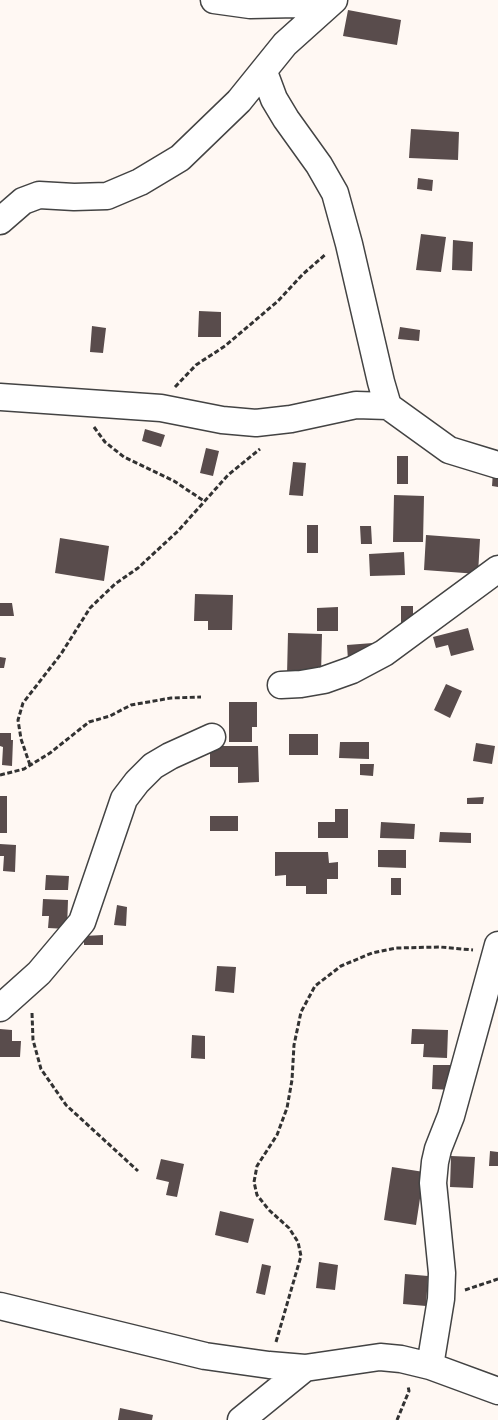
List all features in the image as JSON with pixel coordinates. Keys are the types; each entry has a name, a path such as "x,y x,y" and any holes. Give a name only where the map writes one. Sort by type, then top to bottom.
{"street":[{"path":"214,0 250,5 297,4 333,0"},
{"path":"0,221 22,201 39,195 107,196 140,182 180,158 238,101 264,72 285,44 333,0"},
{"path":"264,72 274,99 319,165 335,194 349,244 380,382 388,406 449,450 498,466"},
{"path":"0,397 161,408 222,420 256,423 291,419 356,406 388,406"},
{"path":"281,685 324,680 352,670 384,653 498,569"},
{"path":"0,1008 40,973 82,922 124,799 153,766 212,737"},
{"path":"430,1366 441,1299 442,1272 433,1183 434,1162 456,1099 497,949"},
{"path":"0,1306 205,1356 269,1365 304,1368 380,1357 401,1359 430,1366 498,1391"},
{"path":"241,1420 304,1368"}],"path":[{"path":"161,408 178,383 196,365 225,346 264,313 324,255 349,244"},
{"path":"78,402 87,419 105,442 124,457 174,481 204,501"},
{"path":"30,765 21,739 18,720 22,704 61,654 90,608 115,584 138,568 178,531 228,475 291,419"},
{"path":"0,775 24,769 50,753 89,722 110,716 131,705 171,698 201,697"},
{"path":"269,1365 301,1256 298,1242 289,1228 269,1210 258,1195 254,1182 258,1166 277,1135 287,1108 301,1012 315,986 341,966 372,953 396,948 497,949"},
{"path":"31,1009 32,1040 41,1069 66,1105 138,1171"},
{"path":"441,1299 498,1279"},
{"path":"397,1420 410,1391 401,1359"}],"building":[{"path":"348,10 401,20 397,45 343,36"},
{"path":"411,129 459,132 458,160 409,158"},
{"path":"418,178 433,180 432,191 417,189"},
{"path":"421,234 446,237 441,272 416,270"},
{"path":"453,240 473,242 472,271 452,270"},
{"path":"199,311 221,312 221,337 198,337"},
{"path":"92,326 106,328 103,353 90,352"},
{"path":"400,327 420,330 419,341 398,339"},
{"path":"145,429 165,435 161,447 142,441"},
{"path":"206,448 219,451 213,476 200,473"},
{"path":"397,456 408,456 408,484 397,484"},
{"path":"293,462 306,463 303,496 289,495"},
{"path":"493,472 498,472 498,487 492,486"},
{"path":"394,495 424,496 423,542 393,542"},
{"path":"307,525 318,525 318,553 307,553"},
{"path":"360,526 371,526 372,544 361,544"},
{"path":"426,535 480,539 478,574 424,570"},
{"path":"60,538 109,546 104,581 55,573"},
{"path":"404,552 405,575 370,576 369,554"},
{"path":"195,594 233,595 232,630 208,630 208,621 194,621"},
{"path":"0,603 12,603 14,616 0,616"},
{"path":"401,606 413,606 413,623 401,623"},
{"path":"338,607 338,631 317,631 317,608"},
{"path":"468,628 474,650 451,656 448,645 436,648 433,637"},
{"path":"288,633 322,634 321,675 287,675"},
{"path":"373,643 374,658 348,660 347,645"},
{"path":"0,657 6,658 4,668 0,668"},
{"path":"446,684 462,691 450,718 434,710"},
{"path":"229,702 257,702 257,727 252,727 252,742 229,742"},
{"path":"0,733 11,733 11,740 13,740 12,766 2,765 3,747 0,746"},
{"path":"289,734 318,734 318,755 289,755"},
{"path":"340,742 369,742 369,759 339,758"},
{"path":"476,743 495,746 492,764 473,761"},
{"path":"210,746 258,746 259,782 238,783 238,767 210,767"},
{"path":"360,764 374,764 373,776 360,775"},
{"path":"0,796 7,796 7,833 0,833"},
{"path":"484,797 483,804 467,804 467,798"},
{"path":"335,809 348,809 348,838 318,838 318,822 335,822"},
{"path":"210,816 238,816 238,831 210,831"},
{"path":"381,822 415,824 414,839 380,838"},
{"path":"440,832 471,833 471,843 439,842"},
{"path":"0,844 16,845 15,872 3,871 4,856 0,856"},
{"path":"378,850 406,850 406,868 378,867"},
{"path":"275,852 328,852 329,863 338,862 338,879 327,879 327,894 306,894 306,886 286,886 286,875 275,876"},
{"path":"46,875 69,876 68,890 45,890"},
{"path":"391,878 401,878 401,895 391,895"},
{"path":"43,899 68,900 67,929 48,928 49,916 42,916"},
{"path":"117,905 127,907 126,926 114,925"},
{"path":"103,935 103,945 84,945 84,936"},
{"path":"217,966 236,967 234,993 215,991"},
{"path":"0,1029 12,1030 12,1041 21,1041 20,1057 0,1057"},
{"path":"412,1029 448,1030 447,1058 423,1057 424,1044 411,1044"},
{"path":"192,1035 205,1036 205,1059 191,1058"},
{"path":"433,1065 453,1065 452,1090 432,1089"},
{"path":"490,1151 498,1152 498,1166 489,1166"},
{"path":"451,1156 475,1157 473,1188 450,1187"},
{"path":"161,1159 184,1164 177,1197 166,1195 169,1182 156,1179"},
{"path":"392,1167 424,1172 416,1225 384,1220"},
{"path":"220,1211 254,1219 248,1243 215,1235"},
{"path":"319,1262 338,1265 335,1290 316,1288"},
{"path":"262,1264 271,1266 265,1295 256,1293"},
{"path":"405,1274 428,1276 426,1306 403,1304"},
{"path":"120,1408 153,1415 152,1420 118,1420"}]}
